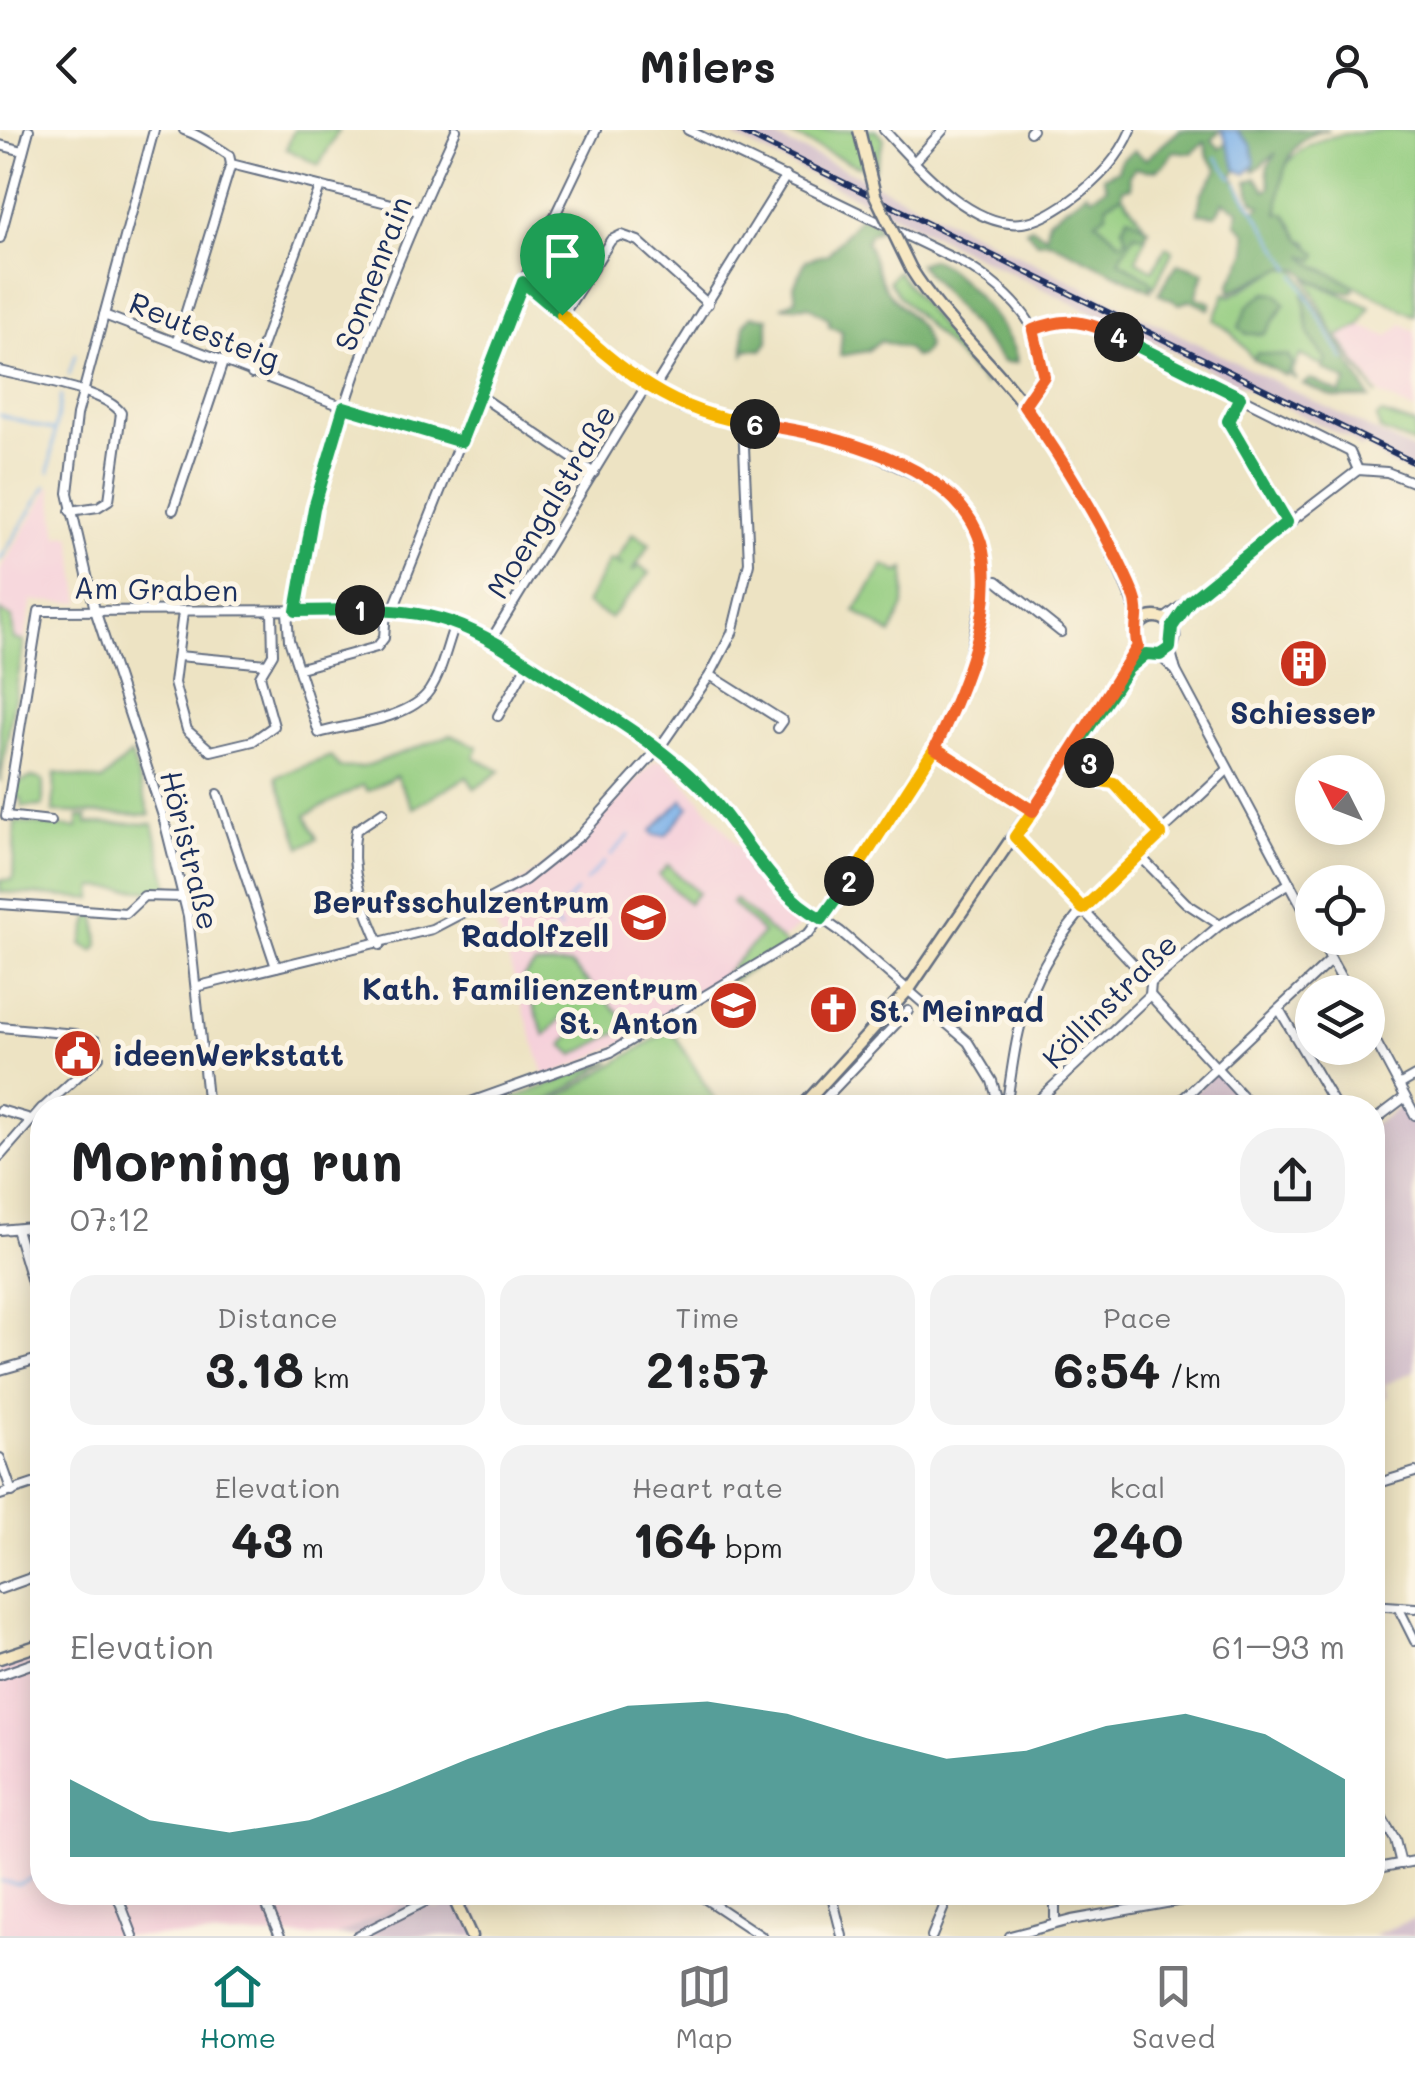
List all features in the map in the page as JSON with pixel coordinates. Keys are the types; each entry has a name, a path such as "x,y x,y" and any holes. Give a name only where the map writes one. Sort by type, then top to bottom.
{"main road":[{"path":"859,130 875,195 911,269 943,314 1024,405 1146,620"},
{"path":"1142,650 1165,652 1168,623 1146,620"},
{"path":"1142,650 1135,636 1146,620"},
{"path":"813,1095 910,988 1142,650"},
{"path":"0,1658 30,1648"},
{"path":"458,1905 471,1936"}],"street":[{"path":"0,238 3,213 29,130"},
{"name":"Höristraße","path":"154,130 83,393 70,454 70,511 96,610 164,819 183,897 199,986 207,1095"},
{"path":"177,341 231,164 230,155 210,146 207,134 184,130"},
{"name":"Sonnenrain","path":"291,611 314,508 344,407 419,211 456,130"},
{"path":"300,668 377,647 384,638 390,610 523,282 596,130"},
{"path":"688,130 984,275 1019,308 1033,330 1044,376 1024,405"},
{"path":"884,130 915,161 986,217 1024,223 1051,214 1084,190 1124,147 1131,130"},
{"path":"915,161 944,130"},
{"path":"0,145 23,151"},
{"path":"231,164 419,211"},
{"name":"Moengalstraße","path":"491,640 786,176"},
{"path":"252,374 320,187"},
{"path":"562,315 611,240 621,235 638,241 708,304"},
{"path":"489,1095 611,1052 794,945 822,919 935,748 968,664 984,581 980,541 971,523 948,496 919,474 836,437 743,423 683,408 650,388 523,282"},
{"name":"Reutesteig","path":"104,314 344,407 461,442"},
{"path":"1033,330 1064,320 1087,321 1350,452 1358,470"},
{"path":"173,510 223,362"},
{"path":"0,371 83,393 114,404 121,413 109,500 98,507 70,511"},
{"path":"478,395 594,473"},
{"path":"1240,397 1228,421 1287,522"},
{"path":"199,986 380,946 445,924 524,880 580,836 660,748 710,675 736,624 748,570 743,423"},
{"path":"1168,623 1287,522 1358,470 1387,472 1415,483"},
{"path":"984,581 998,581 1061,632"},
{"name":"Am Graben","path":"51,821 6,816 35,617 45,609 390,610 455,624 491,640 660,748 710,796 781,888 910,988 968,1042 998,1095"},
{"path":"291,611 289,640 320,734 422,699 434,681 455,624"},
{"path":"183,612 182,645 174,684 188,730 211,751 253,741 274,726 260,676 273,654 272,612"},
{"path":"1165,652 1295,893"},
{"path":"178,656 267,664"},
{"path":"498,716 528,663"},
{"path":"710,675 782,721 778,728"},
{"path":"1078,744 1101,781 1114,783 1161,834"},
{"path":"935,748 1033,811"},
{"path":"1006,1095 1019,1031 1049,954 1083,909 1228,769"},
{"path":"218,794 276,967"},
{"path":"380,946 358,892 354,855 356,830 383,812"},
{"path":"1015,837 1151,983"},
{"path":"1139,855 1186,903 1220,925"},
{"name":"Köllinstraße","path":"1044,1095 1150,994 1151,983 1220,925 1290,883"},
{"path":"0,904 126,913 144,896 183,897"},
{"path":"1328,955 1339,975"},
{"path":"1187,1095 1331,960"},
{"path":"1150,994 1242,1095"},
{"path":"1279,1009 1330,1095"},
{"path":"828,1095 908,1011"},
{"path":"0,1027 92,1037 99,1057 57,1095"},
{"path":"1385,1059 1415,1115"},
{"path":"1399,1085 1415,1076"},
{"path":"1385,1112 1405,1097"},
{"path":"0,1110 21,1112 30,1118"},
{"path":"0,1156 30,1120"},
{"path":"0,1230 30,1227"},
{"path":"16,1228 30,1275"},
{"path":"0,1370 30,1361"},
{"path":"0,1458 12,1492"},
{"path":"1385,1481 1415,1472"},
{"path":"0,1495 30,1486"},
{"path":"0,1588 30,1578"},
{"path":"1385,1606 1415,1608"},
{"path":"1398,1607 1415,1641"},
{"path":"0,1676 30,1665"},
{"path":"1385,1822 1396,1840 1401,1864"},
{"path":"1385,1866 1415,1861"},
{"path":"121,1905 133,1936"},
{"path":"267,1905 280,1936"},
{"path":"356,1936 418,1905"},
{"path":"714,1905 760,1936"},
{"path":"828,1936 841,1934 834,1905"},
{"path":"932,1936 945,1905"},
{"path":"1055,1905 1055,1923"},
{"path":"1010,1936 1055,1923 1155,1905"}],"shaded area":[{"path":"731,130 758,130 842,168 1415,451 1415,475 1388,463 1367,446 1359,448 1352,440 736,138 738,134"},
{"path":"1402,324 1415,331 1415,411 1381,395 1338,336 1360,326 1388,336"},
{"path":"51,485 58,536 71,535 81,603 32,601 24,642 14,639 12,618 0,611 0,570"},
{"name":"Berufsschulzentrum Radolfzell","path":"654,761 663,761 688,785 803,924 701,1000 697,994 687,1000 690,1006 634,1039 545,1078 502,940 487,907 580,840"},
{"path":"1217,1070 1239,1095 1191,1095"},
{"path":"1405,1103 1415,1123 1415,1371 1385,1385 1385,1117"},
{"path":"30,1656 30,1905 399,1905 336,1936 0,1936 0,1667"},
{"path":"398,1905 433,1905 436,1909 444,1905 472,1905 488,1936 336,1936"},
{"path":"1415,1918 1415,1936 1371,1936 1384,1931"}],"green space":[{"path":"294,130 339,130 319,165 286,149"},
{"path":"876,130 884,139 875,168 855,165 783,131"},
{"path":"1180,130 1221,130 1212,140 1220,149 1227,143 1237,170 1232,176 1254,211 1261,206 1253,201 1247,182 1256,178 1266,191 1270,188 1267,168 1276,153 1254,171 1251,145 1236,130 1329,130 1314,133 1294,150 1283,174 1278,214 1285,213 1300,238 1318,254 1315,260 1305,256 1309,262 1354,286 1354,291 1333,289 1300,269 1283,268 1230,292 1230,284 1247,252 1246,232 1236,223 1239,210 1223,202 1216,215 1198,213 1201,194 1218,170 1208,157 1205,142 1192,153 1174,151 1157,169 1135,168 1129,175 1131,187 1107,204 1106,214 1096,221 1121,243 1127,239 1123,228 1128,216 1149,229 1144,237 1134,234 1119,261 1150,280 1151,291 1049,241 1037,242 1026,230 1031,227 1046,236 1048,220 1087,192 1091,197 1107,187 1103,177 1118,170 1121,160 1134,151 1146,159"},
{"path":"1415,130 1415,316 1309,262 1304,257 1309,243 1300,238 1289,218 1278,214 1277,194 1283,171 1294,156 1310,145 1349,133"},
{"path":"1122,195 1145,226 1135,222 1123,227 1127,239 1121,243 1096,221 1107,204"},
{"path":"860,217 876,222 879,230 870,233 866,242 885,288 922,330 927,348 922,355 914,357 907,349 880,341 867,351 840,356 842,331 829,326 829,319 808,306 782,307 796,299 794,286 806,260 828,254"},
{"path":"1137,233 1146,236 1136,260 1153,270 1166,247 1173,250 1154,287 1119,261 1126,243"},
{"path":"930,259 954,273 984,304 1009,339 1016,363 1003,362 919,264"},
{"path":"1178,263 1204,272 1196,297 1211,303 1209,309 1190,300 1180,304 1158,294"},
{"path":"1283,268 1297,270 1311,296 1304,301 1311,332 1327,360 1323,366 1300,355 1292,373 1297,380 1257,353 1253,359 1231,332 1214,320 1225,293 1230,296"},
{"path":"897,271 985,385 899,296 889,281"},
{"path":"1307,279 1370,307 1360,326 1338,336 1377,395 1336,337"},
{"path":"1265,293 1277,294 1285,304 1265,334 1246,334 1239,327 1248,306"},
{"path":"1303,294 1311,296 1370,398 1336,398 1303,384 1311,379 1340,394 1347,381 1323,369 1327,360 1309,335"},
{"path":"751,316 768,318 768,342 762,350 747,349 744,354 744,324"},
{"path":"1257,353 1288,356 1293,364 1286,376 1253,359"},
{"path":"1382,414 1415,425 1415,444 1380,430 1377,417"},
{"path":"633,533 650,544 632,572 639,566 650,573 610,618 586,604 610,559 623,566 616,561"},
{"path":"884,565 898,572 905,569 904,606 891,634 855,611"},
{"path":"0,611 12,618 14,639 24,642 0,782"},
{"path":"451,735 478,747 474,757 500,771 475,789 467,777 413,808 396,776 368,791 363,785 306,815 317,839 301,847 276,777 331,756 340,768 363,767"},
{"path":"131,754 150,815 53,812 55,773 102,781"},
{"path":"32,777 43,780 43,806 22,807 22,799 14,797 13,785"},
{"path":"79,817 87,817 87,823 153,824 170,892 94,887 93,899 0,892 0,880 13,880 15,822 77,828"},
{"path":"668,865 698,893 688,903 659,875"},
{"path":"735,899 788,947 720,988 718,981 763,933 732,903"},
{"path":"96,914 99,944 93,951 82,944 90,916"},
{"path":"535,965 571,965 631,1025 574,1055 563,1045 578,1027 564,1015 545,1036 523,977"},
{"path":"671,1029 712,1095 564,1095"},
{"path":"611,1061 558,1095 522,1095"}],"water":[{"path":"1222,130 1236,130 1251,145 1255,162 1246,174 1237,170"},
{"path":"683,799 689,807 666,835 654,835 651,831"}],"waterway":[{"path":"1216,157 1232,178"},
{"path":"1236,183 1292,269"},
{"path":"1295,275 1344,360"},
{"path":"69,375 75,355"},
{"path":"55,430 61,396"},
{"path":"0,415 55,431 49,472"},
{"path":"0,560 46,486"},
{"path":"611,855 630,835"},
{"path":"586,881 604,862"},
{"path":"560,929 550,919 576,892"},
{"path":"0,1881 18,1884 30,1878"}],"railway":[{"path":"737,130 1415,463"}],"place":[{"name":"Schiesser","path":"1303,663"},
{"name":"Berufsschulzentrum Radolfzell","path":"644,918"},
{"name":"Kath. Familienzentrum St. Anton","path":"733,1005"},
{"name":"St. Meinrad","path":"834,1010"},
{"name":"ideenWerkstatt","path":"78,1054"}],"route":[{"path":"562,315 535,288 523,282 461,442 344,407 314,508 296,611 404,611 455,624 491,640 660,748 710,796 781,888 822,919 908,795 935,748 1033,811 1015,837 1083,909 1161,834 1114,783 1101,781 1078,744 1128,669 1146,654 1160,655 1170,648 1174,640 1172,627 1190,601 1287,522 1228,421 1240,397 1087,321 1064,320 1033,330 1044,376 1041,386 1024,405 1052,446 1116,561 1136,599 1141,622 1135,636 1138,646 1128,669 1033,811 982,778 935,748 968,664 984,589 985,564 980,541 957,505 910,469 836,437 723,420 674,404 646,386 562,315"}]}
